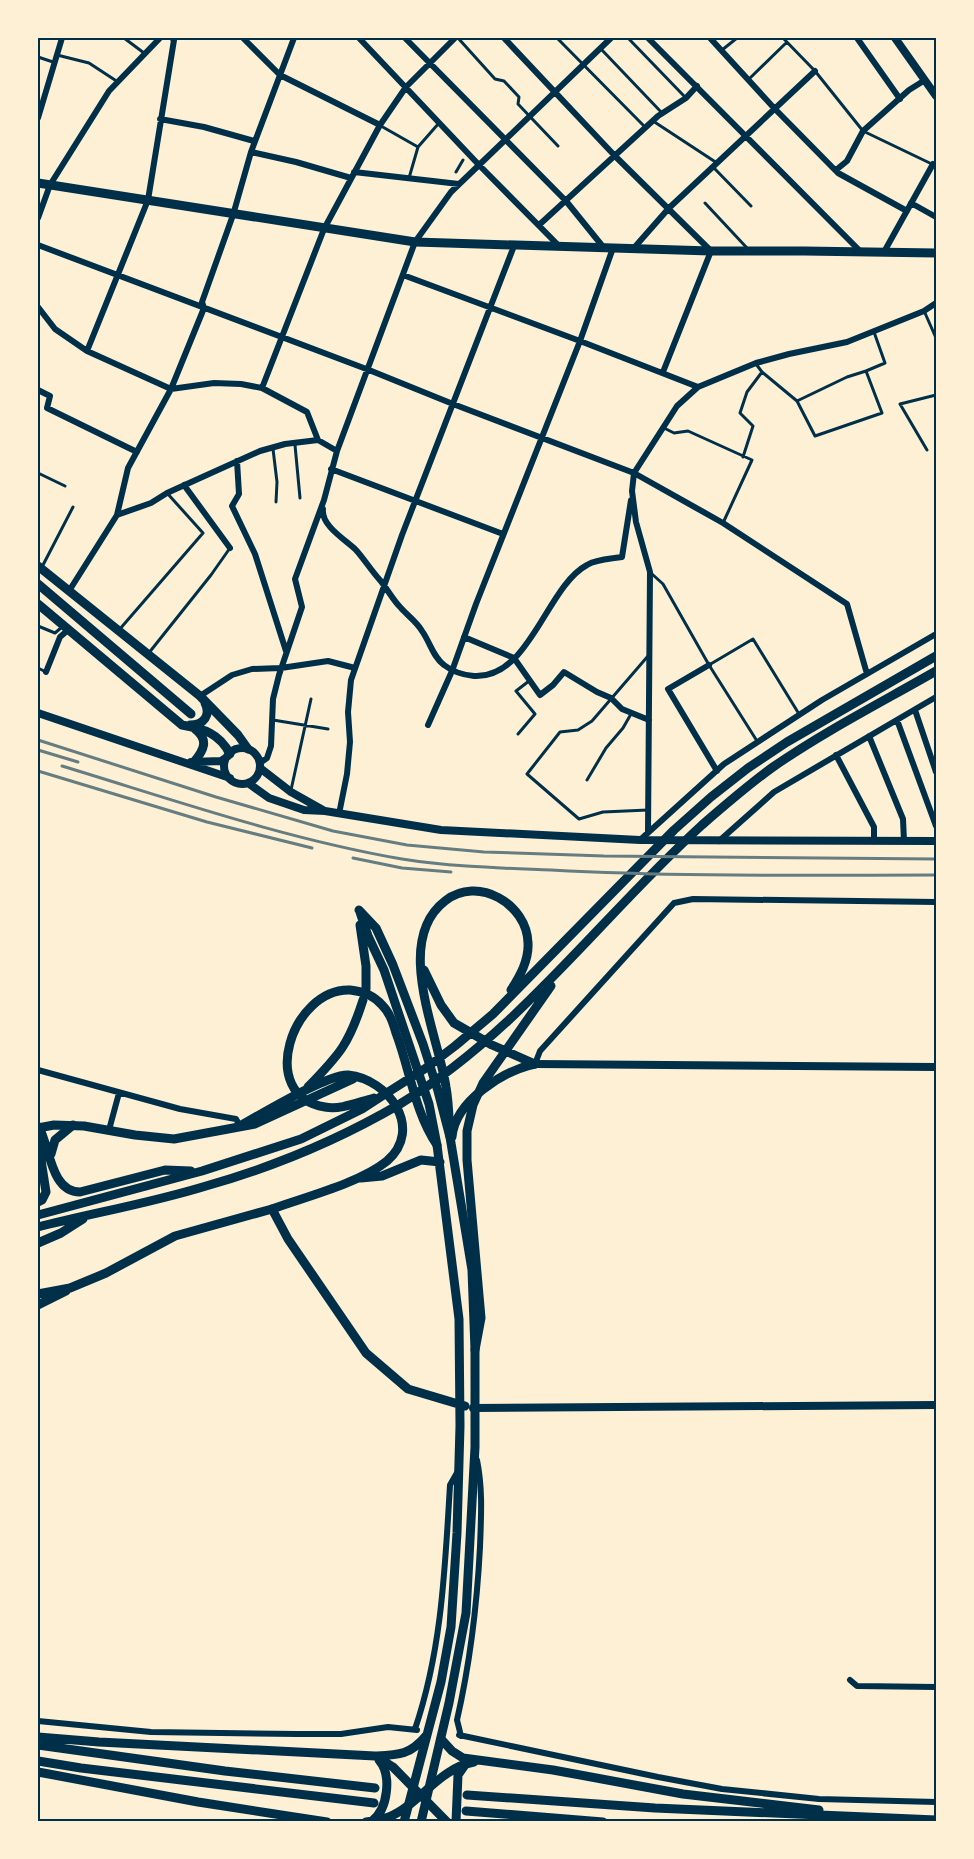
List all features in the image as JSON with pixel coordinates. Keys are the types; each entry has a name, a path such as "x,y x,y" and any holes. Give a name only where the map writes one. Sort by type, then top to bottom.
{"main road":[{"path":"38,183 415,242 711,251 936,253"},
{"path":"39,567 201,698 238,735 248,749"},
{"path":"38,584 191,714"},
{"path":"38,604 186,725 202,735 205,740 203,748 195,762"},
{"path":"38,1215 202,1171 301,1139 361,1105 382,1096 448,1052 504,1002 674,830 711,797 748,768 787,742 936,656"},
{"path":"38,1227 206,1186 307,1150 401,1103 451,1069 537,994 648,878 733,798 773,767 824,735 936,671"},
{"path":"186,725 201,723 207,716 208,710 201,698"},
{"path":"186,725 215,735 224,742 229,756"},
{"path":"450,1137 446,1087 419,959 423,932 432,915 446,900 459,893 476,891 502,899 520,916 526,929 528,950 526,962 504,1002"},
{"path":"359,910 366,966 366,989"},
{"path":"359,910 376,928 393,965 438,1090 450,1137 472,1270 475,1447 466,1613 430,1786"},
{"path":"359,910 410,1042 429,1104 440,1162 459,1319 457,1533 451,1627 441,1682 426,1736 420,1794 421,1821"},
{"path":"419,959 438,999 454,1023 492,1045 535,1064"},
{"path":"475,1350 482,1318 467,1160 467,1131 473,1105 483,1083 562,969"},
{"path":"361,1105 325,1107 306,1101 295,1090 289,1076 287,1059 296,1029 306,1012 326,994 341,990 359,991 372,996 381,1003 389,1015 402,1049 426,1129 437,1145"},
{"path":"305,1090 338,1056 348,1040 363,1000"},
{"path":"452,1148 453,1129 468,1100 519,1067 535,1064"},
{"path":"38,1294 70,1288 106,1273 175,1236 272,1209 356,1179 393,1155 399,1141 402,1123 400,1113 388,1094 375,1083 348,1075 305,1090 240,1126"},
{"path":"38,1128 73,1125 174,1139 255,1124 355,1078"},
{"path":"50,1156 56,1140 73,1125"},
{"path":"38,1128 45,1139 59,1182 72,1192 80,1192 165,1170 202,1171"},
{"path":"38,1128 40,1171 46,1192 42,1200 38,1202"},
{"path":"356,1179 382,1176 421,1160 440,1162"},
{"path":"272,1209 288,1239 366,1353 408,1389 474,1408"},
{"path":"38,1243 61,1233 90,1214"},
{"path":"38,1305 63,1294 70,1288"},
{"path":"38,1735 68,1739 375,1756 397,1755 412,1750 426,1736"},
{"path":"441,1739 457,1756 463,1758 553,1770 683,1794 881,1818"},
{"path":"38,1745 225,1771 375,1788"},
{"path":"375,1756 393,1767 447,1821"},
{"path":"372,1821 379,1815 382,1807 387,1778 384,1766 375,1756"},
{"path":"38,1761 374,1803"},
{"path":"366,1821 388,1818 458,1766 486,1761"},
{"path":"456,1821 458,1775 467,1764"},
{"path":"38,1772 198,1802 327,1821"},
{"path":"467,1795 655,1808 936,1820"},
{"path":"405,1821 410,1802"},
{"path":"466,1810 603,1821"}],"street":[{"path":"38,118 62,38"},
{"path":"38,218 50,185 109,91 160,38"},
{"path":"87,351 148,200 174,40 172,38"},
{"path":"243,38 280,75 380,125"},
{"path":"69,591 117,515 128,468 171,389 204,308 202,302 233,215 250,152 294,38"},
{"path":"359,38 479,165 561,247"},
{"path":"405,38 566,201 609,248 580,341 503,534 452,671 428,725"},
{"path":"262,388 324,229 352,175 380,125 406,87 457,38"},
{"path":"507,38 615,156 711,251 663,372"},
{"path":"248,783 256,777 271,746 273,699 302,607 295,579 324,500 337,451 415,242 451,192 611,38"},
{"path":"648,38 861,252"},
{"path":"710,38 774,108 836,170 907,212"},
{"path":"857,38 900,99"},
{"path":"894,38 936,96"},
{"path":"633,249 669,208 815,71"},
{"path":"836,170 847,161 862,131 925,80"},
{"path":"539,225 653,121 686,99 697,86"},
{"path":"160,119 204,127 254,141"},
{"path":"250,152 352,175 459,184"},
{"path":"884,252 935,165"},
{"path":"911,203 936,217"},
{"path":"38,245 634,473 723,523 847,604 867,674"},
{"path":"339,814 347,774 350,742 348,712 351,680 415,501 514,246"},
{"path":"403,275 698,387"},
{"path":"324,500 322,514 330,526 357,551 401,609 423,631 442,663 452,671 478,676 493,672 514,658 532,636 562,590 577,573 587,565 622,557 634,473 677,406 698,387 756,363 848,342 924,311 936,303"},
{"path":"38,307 55,329 87,351 171,389 214,383 241,384 262,388 308,412 318,440"},
{"path":"38,390 50,396 47,408 137,452"},
{"path":"117,515 151,503 184,485 272,447 318,440 337,451"},
{"path":"237,461 239,494 232,506 255,554 287,652"},
{"path":"332,469 503,534"},
{"path":"184,485 230,548"},
{"path":"632,491 636,522 650,572 648,832"},
{"path":"46,672 66,628"},
{"path":"640,840 717,771 758,742 936,633"},
{"path":"464,637 514,658 540,695 553,686 564,672 611,698 622,710 649,720"},
{"path":"201,698 232,675 252,669 281,668 328,661 355,668"},
{"path":"709,665 668,689 717,771"},
{"path":"718,842 774,792 936,697"},
{"path":"915,710 936,772"},
{"path":"38,713 230,778 238,783 248,783 269,798 304,810 325,811 441,830 718,842 936,841"},
{"path":"897,720 936,826"},
{"path":"869,736 903,819 904,841"},
{"path":"183,762 220,761 238,749 248,749 258,757 260,766 291,792 325,811"},
{"path":"836,755 874,827 874,841"},
{"path":"229,756 225,771 230,778"},
{"path":"936,902 693,899 674,903 540,1052 535,1064 936,1067"},
{"path":"38,1070 180,1109 236,1119 240,1126"},
{"path":"109,1130 119,1093"},
{"path":"474,1408 936,1404"},
{"path":"475,1447 480,1478 481,1510 478,1598 457,1720 460,1736 722,1789 819,1799 936,1802"},
{"path":"38,1721 152,1732 341,1734 388,1727 416,1730 430,1680 439,1632 450,1485 458,1471"},
{"path":"850,1680 857,1686 936,1687"}],"lane":[{"path":"124,38 145,54"},
{"path":"457,38 495,79 504,81 519,97 518,104 558,146"},
{"path":"628,38 686,99"},
{"path":"722,50 737,38"},
{"path":"783,38 815,71 862,131 935,165"},
{"path":"558,39 646,128"},
{"path":"749,79 787,42"},
{"path":"600,48 663,114"},
{"path":"57,55 89,63 118,82"},
{"path":"38,57 55,63"},
{"path":"653,121 715,164 751,206"},
{"path":"409,178 418,147 440,122"},
{"path":"380,125 418,147"},
{"path":"456,172 463,160"},
{"path":"705,203 750,250"},
{"path":"924,311 936,338"},
{"path":"797,401 847,377 885,363 874,332"},
{"path":"756,363 762,372 797,401 816,436 882,412 866,371"},
{"path":"742,457 753,426 740,413 747,392 762,372"},
{"path":"927,450 900,404 936,395"},
{"path":"663,427 674,433 688,431 752,460 723,523"},
{"path":"295,443 300,498"},
{"path":"272,447 277,482 276,502"},
{"path":"38,473 65,486"},
{"path":"117,631 203,532 167,493"},
{"path":"39,567 73,507"},
{"path":"147,655 230,548"},
{"path":"650,572 663,584 709,665 758,742"},
{"path":"38,626 55,633 66,628"},
{"path":"709,665 753,639 799,715"},
{"path":"648,810 603,812 579,819 527,774 560,732 578,730 592,721 649,654"},
{"path":"38,668 46,672"},
{"path":"518,735 535,714 516,691 530,680"},
{"path":"291,792 311,699"},
{"path":"587,780 606,748 623,728 631,714"},
{"path":"273,720 328,729"}],"railway":[{"path":"38,740 216,797 333,831 407,845 484,852 604,856 936,859"},
{"path":"38,750 78,762"},
{"path":"62,766 273,830 359,851 420,862 495,868 648,874 936,875"},
{"path":"38,771 207,822 312,848"},
{"path":"353,858 402,868 451,872"}]}
